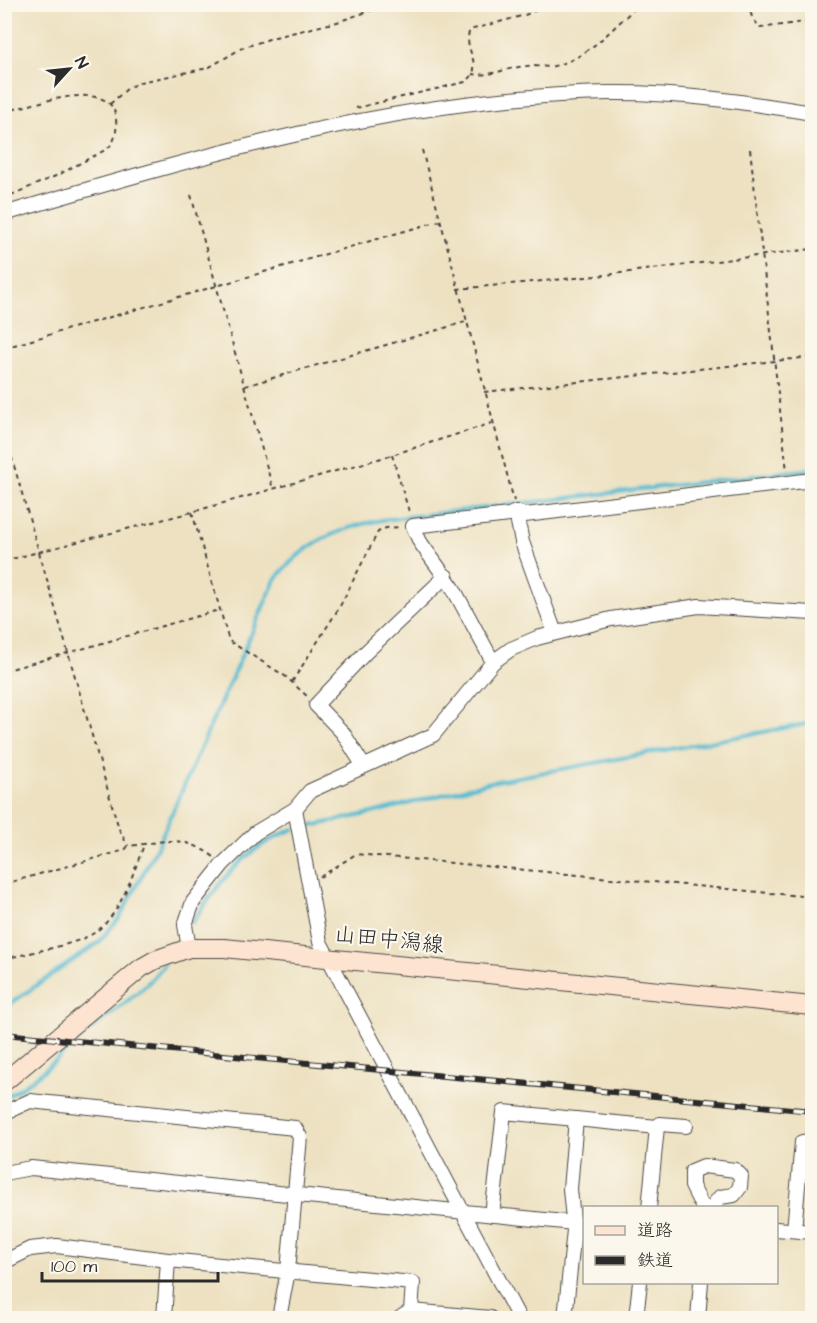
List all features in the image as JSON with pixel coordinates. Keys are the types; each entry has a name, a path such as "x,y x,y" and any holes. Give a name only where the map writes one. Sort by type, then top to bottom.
{"main road":[{"name":"山田中潟線","path":"4,1082 141,968 162,957 189,948 260,951 813,1006"}],"street":[{"path":"4,214 183,161 333,124 509,98 610,93 691,96 813,113"},
{"path":"493,662 446,576 420,542 413,526 509,515 516,512 525,514 813,480"},
{"path":"516,512 522,542 555,633"},
{"path":"363,765 344,733 316,705 365,653 446,576"},
{"path":"189,948 185,925 189,910 223,864 255,833 295,809 310,791 433,735 493,662 522,643 611,619 699,606 813,613"},
{"path":"295,809 320,942 519,1318"},
{"path":"4,1113 30,1101 295,1128 300,1137 295,1197 288,1271 279,1318"},
{"path":"492,1215 502,1114 657,1127 660,1124 686,1126"},
{"path":"565,1318 579,1223 570,1190 576,1119"},
{"path":"649,1206 657,1127"},
{"path":"794,1230 802,1142 813,1140"},
{"path":"702,1206 692,1186 692,1171 704,1166 735,1170 741,1176 740,1187 734,1195 720,1197 713,1206"},
{"path":"4,1173 31,1168 295,1197 579,1223"},
{"path":"778,1229 813,1232"},
{"path":"4,1262 30,1250 57,1245 168,1260 413,1283 406,1315 490,1318"},
{"path":"164,1318 168,1260"},
{"path":"636,1318 640,1284"},
{"path":"698,1318 701,1284"}],"path":[{"path":"110,104 128,88 140,82 208,68 242,48 275,37 338,22 390,4"},
{"path":"352,109 465,82 472,74 475,62 467,36 470,30 484,24 525,15 550,4"},
{"path":"472,74 481,76 528,65 552,66 564,63 590,50 640,4"},
{"path":"748,4 752,17 760,28 813,21"},
{"path":"4,112 81,95 98,96 110,104 116,112 117,125 113,143 107,149 58,175 4,198"},
{"path":"750,148 789,483"},
{"path":"422,150 465,322 513,498"},
{"path":"191,195 273,489"},
{"path":"4,348 439,221"},
{"path":"457,289 597,276 813,249"},
{"path":"245,386 465,322"},
{"path":"484,392 813,357"},
{"path":"4,561 192,512 392,455 492,423"},
{"path":"4,431 119,829 128,846"},
{"path":"292,682 339,608 378,532 386,528 413,526 392,455"},
{"path":"192,512 229,641 292,682 316,705"},
{"path":"4,671 219,610"},
{"path":"4,884 125,850 128,846 170,841 195,844 223,864"},
{"path":"4,959 87,937 101,927 127,888 144,844"},
{"path":"308,885 356,854 813,897"}],"waterway":[{"path":"4,1008 98,943 120,917 157,847 275,580 297,556 310,547 336,533 382,520 812,469"},
{"path":"302,828 372,813 491,782 812,723"},
{"path":"192,923 235,867 261,845 294,829"},
{"path":"4,1098 36,1077 137,993 164,964"}],"railway":[{"path":"4,1034 812,1111"}]}
